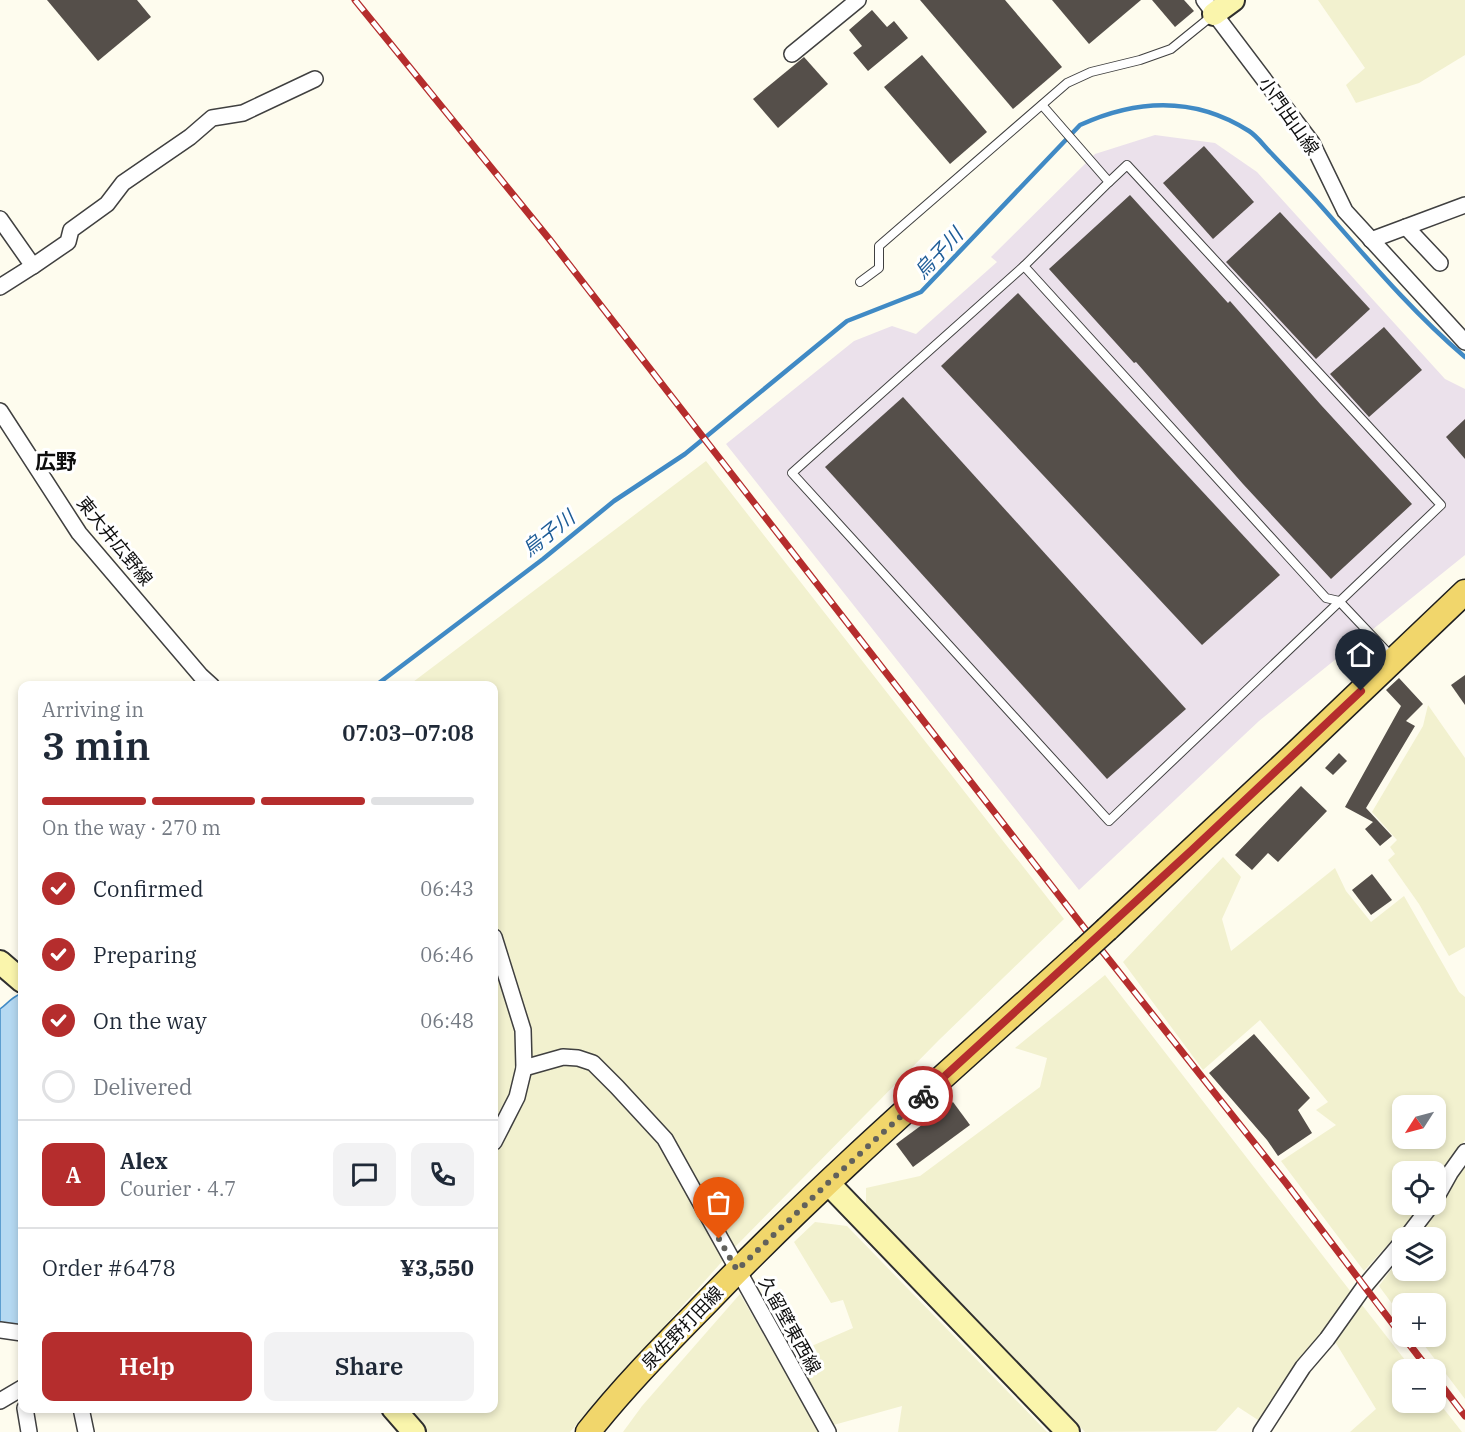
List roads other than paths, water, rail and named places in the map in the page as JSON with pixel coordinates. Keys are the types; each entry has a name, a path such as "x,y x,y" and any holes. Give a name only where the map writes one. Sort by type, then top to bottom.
{"main road":[{"name":"泉佐野打田線","path":"588,1432 608,1406 737,1270 828,1183 1296,754 1465,592"}],"street":[{"path":"792,54 858,0"},
{"path":"1209,7 1233,0"},
{"name":"小門出山線","path":"1209,7 1312,143 1345,211 1465,341"},
{"path":"0,287 68,242 71,230 107,204 123,183 190,137 212,118 243,113 315,79"},
{"path":"1371,240 1465,205"},
{"path":"0,219 33,266"},
{"path":"1406,227 1440,263"},
{"name":"東大井広野線","path":"0,411 79,533 207,681"},
{"path":"498,950 523,1030 524,1068 517,1097 498,1134"},
{"name":"久留壁東西線","path":"524,1068 563,1057 578,1058 592,1063 665,1139 828,1432"},
{"path":"1446,1180 1465,1152"},
{"path":"828,1183 1068,1432"},
{"path":"1414,1227 1424,1215"},
{"path":"1261,1432 1303,1367 1392,1254"},
{"path":"0,1330 18,1332"},
{"path":"0,1401 18,1391"},
{"path":"26,1413 29,1432"},
{"path":"82,1413 86,1432"},
{"path":"397,1413 414,1432"}],"lane":[{"path":"860,282 879,268 879,246 1067,83 1091,72 1171,50 1209,7"},
{"path":"1042,105 1109,182"},
{"path":"1127,165 1442,505 1109,821 792,473 1024,266 1109,182 1127,165"},
{"path":"1024,266 1326,598 1339,601 1394,659"}],"water":[{"path":"18,995 18,1327 0,1325 0,1009"}],"waterway":[{"name":"烏子川","path":"382,681 543,559 614,501 685,454 847,321 921,292 1080,125 1101,116 1144,106 1186,107 1207,112 1249,131 1309,193 1408,303 1465,357"}],"railway":[{"path":"355,0 550,240 1099,947 1286,1183 1392,1323"},
{"path":"1411,1347 1421,1359"},
{"path":"1446,1391 1465,1416"}],"district":[{"name":"広野","path":"56,461"}]}
